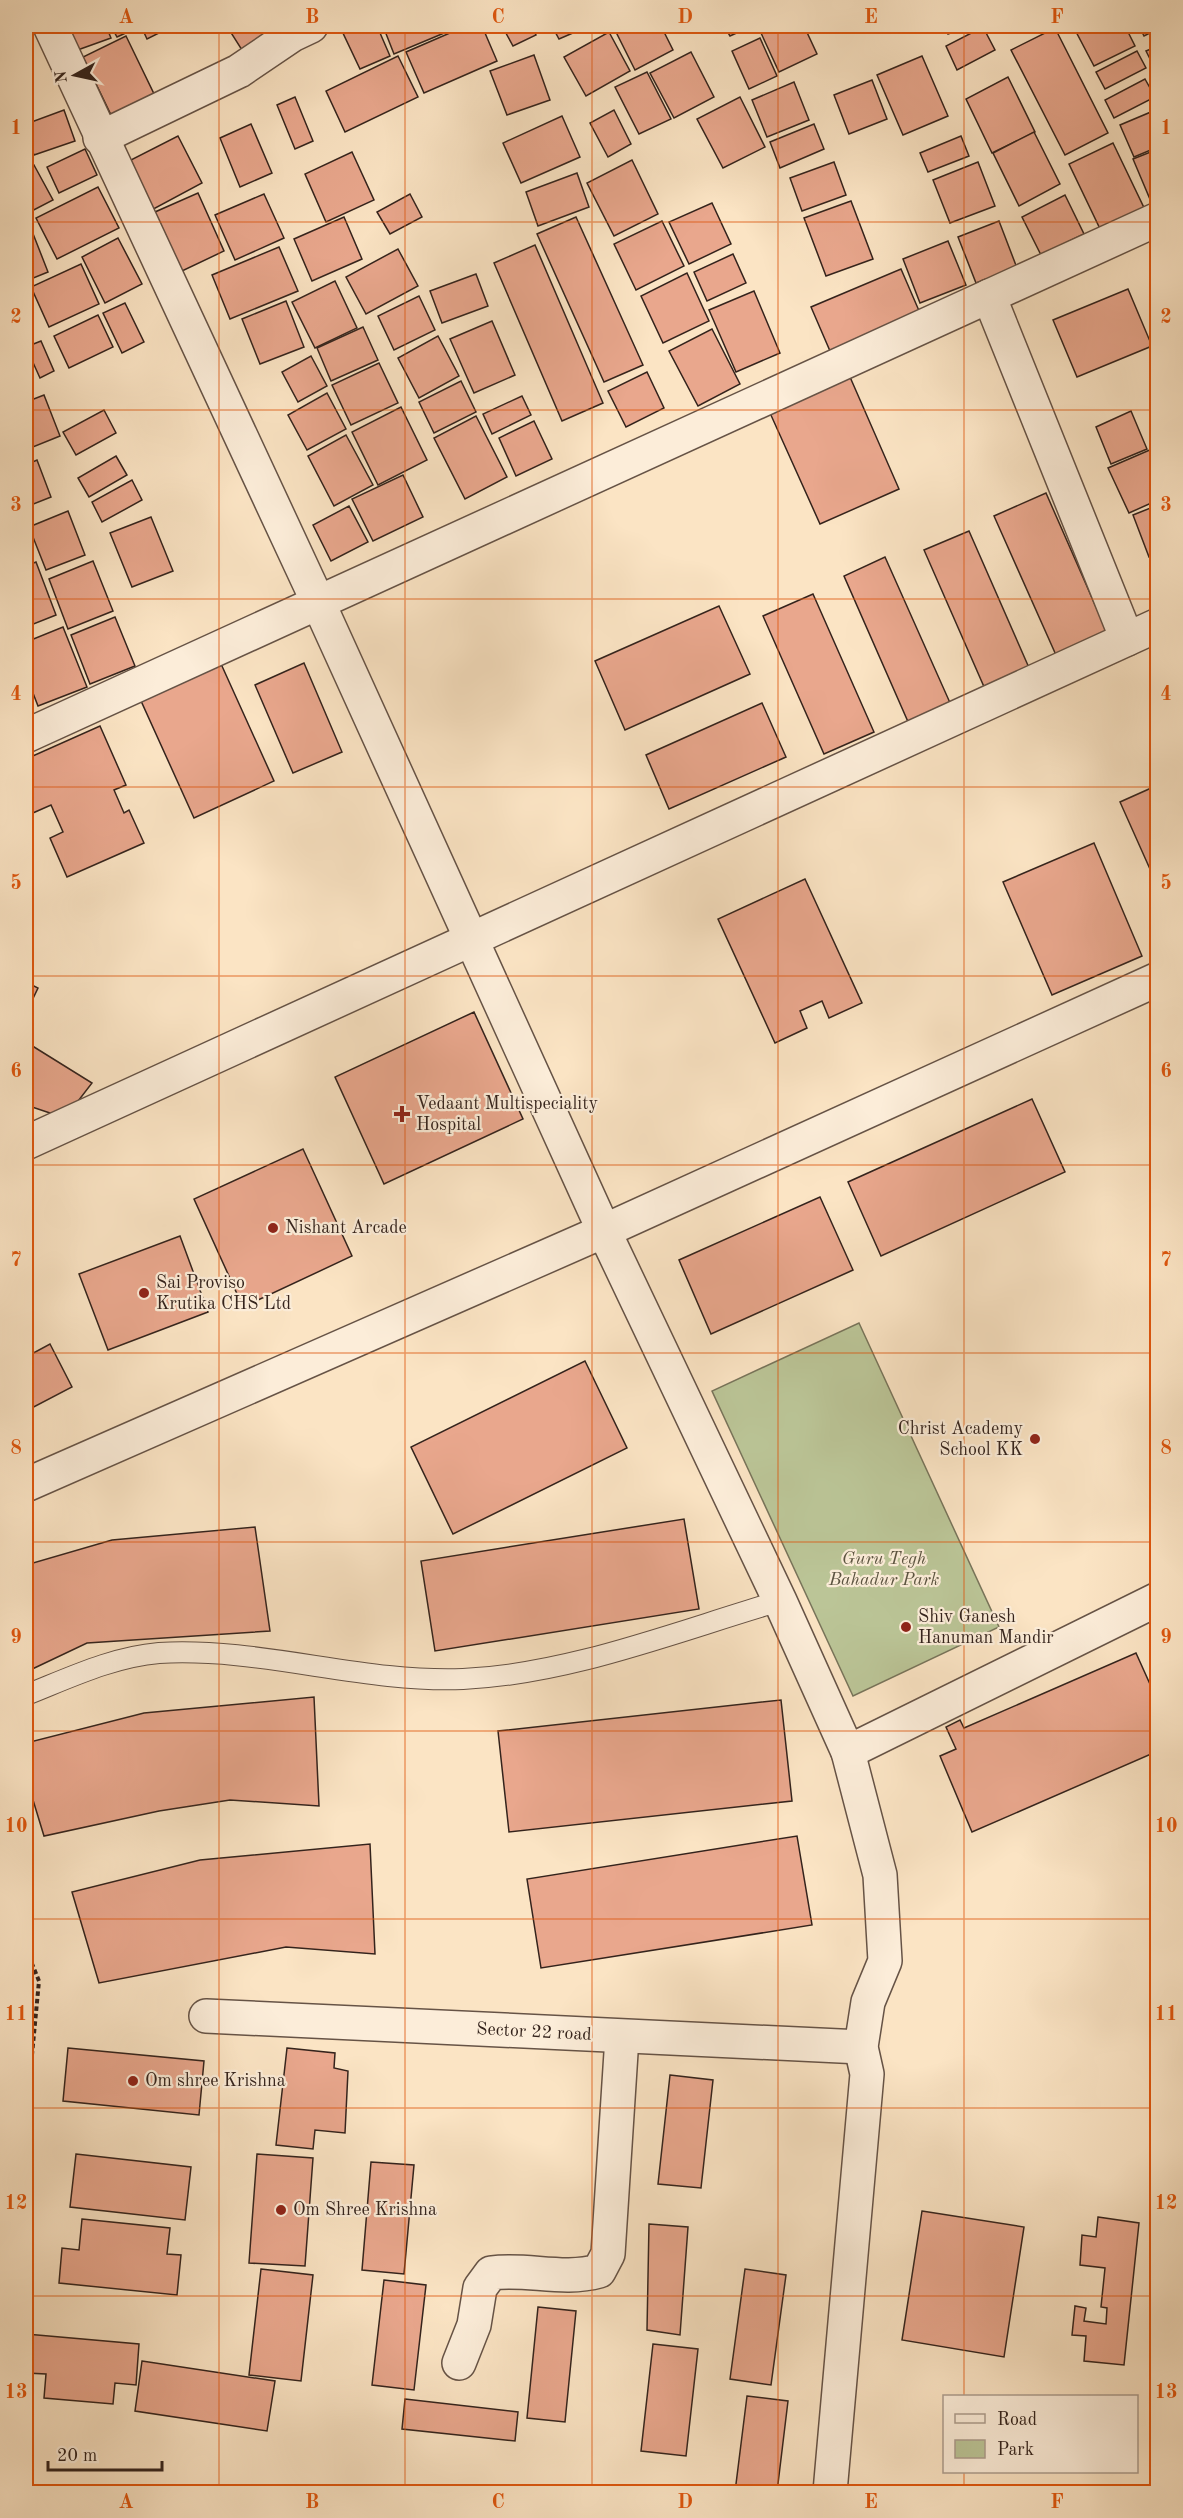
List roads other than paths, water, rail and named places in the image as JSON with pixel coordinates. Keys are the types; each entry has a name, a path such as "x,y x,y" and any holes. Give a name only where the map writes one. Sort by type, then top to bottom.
{"street":[{"path":"50,26 100,138 318,602 604,1231 780,1601 848,1752 880,1875 885,1961 868,2002 861,2047 867,2074 830,2493"},
{"path":"100,138 239,71 292,34 311,26"},
{"path":"26,736 1158,219"},
{"path":"989,296 1127,639"},
{"path":"26,1143 1158,625"},
{"path":"26,1485 604,1231 1158,979"},
{"path":"848,1752 1158,1599"},
{"name":"Sector 22 road","path":"206,2016 861,2047"},
{"path":"459,2363 474,2325 480,2288 491,2273 505,2271 579,2277 599,2271 608,2254 622,2037"}],"lane":[{"path":"26,1695 106,1662 158,1653 211,1653 408,1677 463,1679 588,1659 780,1601"}],"place":[{"name":"Vedaant Multispeciality Hospital","path":"402,1114"},
{"name":"Nishant Arcade","path":"273,1228"},
{"name":"Sai Proviso Krutika CHS Ltd","path":"144,1293"},
{"name":"Christ Academy School KK","path":"1035,1439"},
{"name":"Shiv Ganesh Hanuman Mandir","path":"906,1627"},
{"name":"Om shree Krishna","path":"133,2081"},
{"name":"Om Shree Krishna","path":"281,2210"}],"park label":[{"name":"Guru Tegh Bahadur Park","path":"884,1569"}]}
